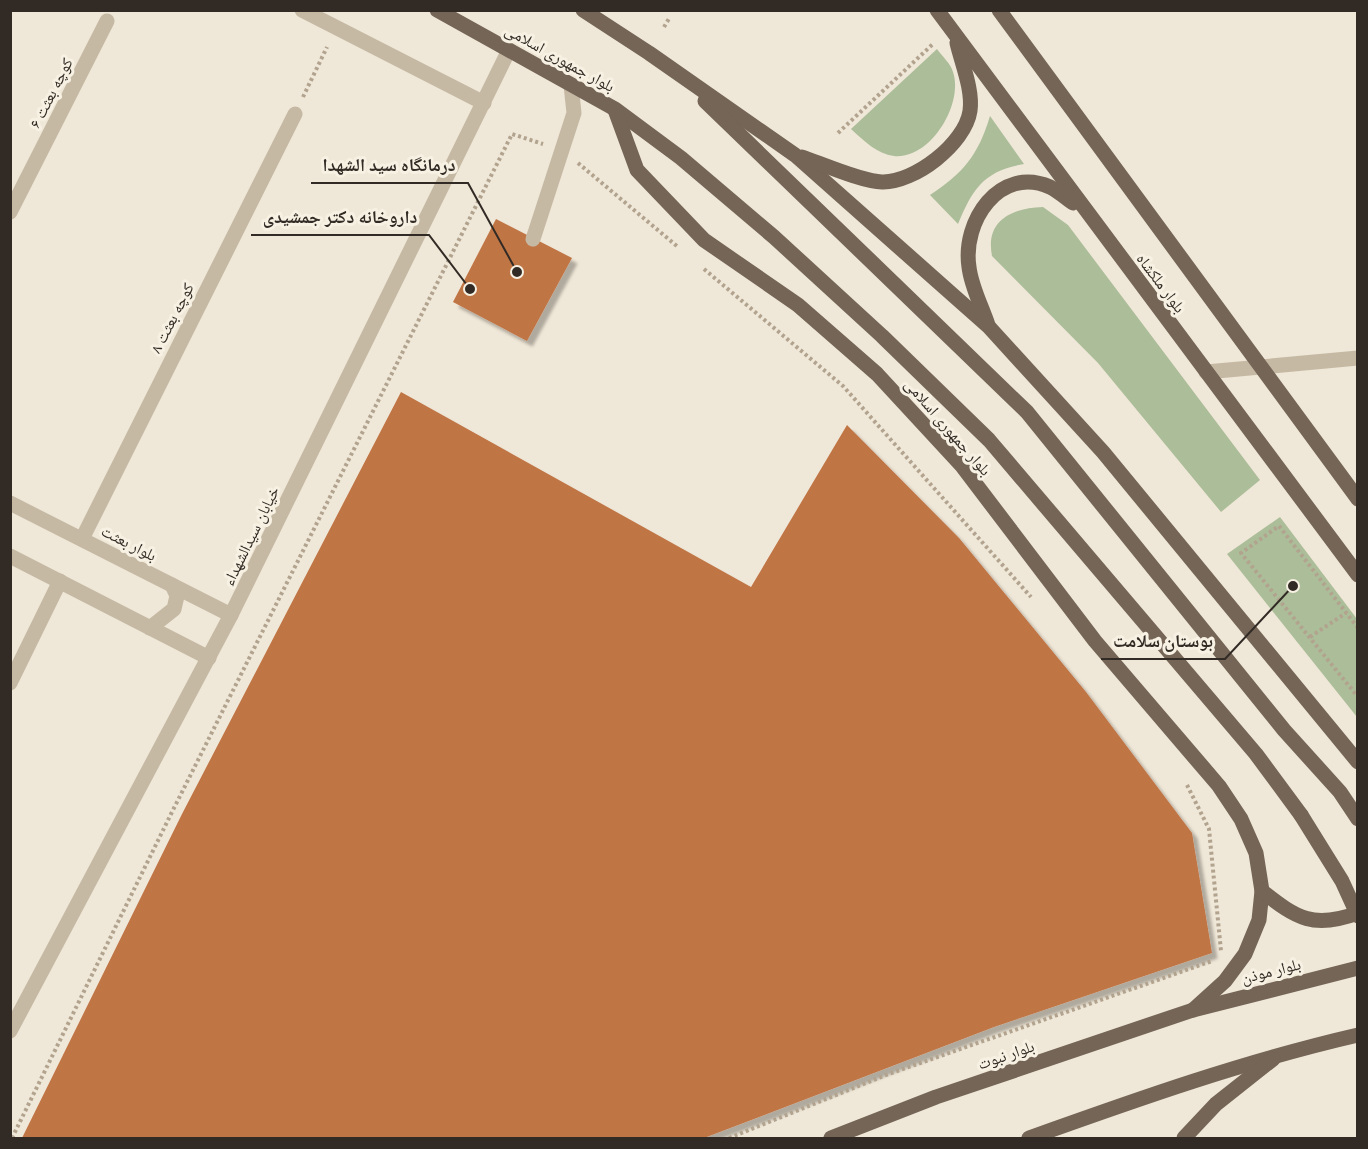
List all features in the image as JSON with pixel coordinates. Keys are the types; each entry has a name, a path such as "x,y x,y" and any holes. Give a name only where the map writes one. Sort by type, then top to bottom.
{"main road":[{"name":"بلوار جمهوری اسلامی","path":"437,10 615,109 637,170 704,240 798,305 877,374 962,466 1095,641 1219,786 1240,819 1256,853 1262,891 1259,920 1245,954 1225,981 1193,1010"},
{"path":"583,10 795,155 989,327 1103,452 1358,762"},
{"name":"بلوار ملکشاه","path":"937,10 1358,576"},
{"name":"بلوار ملکشاه","path":"999,10 1358,499"},
{"path":"795,155 879,183 903,177 934,161 955,140 968,119 970,110 970,99 956,37"},
{"path":"668,66 1027,412 1284,730 1340,792 1358,819"},
{"path":"615,109 681,158 774,237 882,336 989,440 1256,754 1301,815 1342,881 1358,914 1333,922 1310,921 1285,909 1262,891"},
{"path":"989,327 969,268 974,225 984,202 999,190 1011,186 1037,184 1051,187 1086,212"},
{"name":"بلوار موذن","path":"1193,1010 1358,968"},
{"name":"بلوار نبوت","path":"831,1138 936,1097 1193,1010"},
{"path":"1029,1138 1167,1089 1281,1053 1358,1035"},
{"path":"1184,1138 1216,1104 1281,1053"}],"street":[{"path":"302,10 484,103"},
{"name":"کوچه بعثت ۶","path":"10,212 107,21"},
{"name":"خیابان سیدالشهداء","path":"10,1030 231,615 509,50"},
{"path":"533,238 564,151 574,113 571,85"},
{"name":"کوچه بعثت ۸","path":"82,539 295,114"},
{"path":"1206,372 1358,358"},
{"name":"بلوار بعثت","path":"10,502 231,615"},
{"path":"10,556 209,658"},
{"path":"10,683 60,581"},
{"path":"150,628 174,609 177,596 172,585"}],"path":[{"path":"664,27 670,17"},
{"path":"295,114 336,28"},
{"path":"838,133 934,43"},
{"path":"12,1138 176,804 512,134 564,151 680,249"},
{"path":"698,264 843,386 1039,605"},
{"path":"1358,628 1279,526 1241,553 1358,697"},
{"path":"1310,637 1346,613"},
{"path":"729,1138 886,1075 1222,958 1209,829 1193,794 1180,775"}],"green space":[{"path":"937,49 952,69 955,85 949,114 941,128 920,149 907,155 888,155 865,142 851,129"},
{"path":"990,116 1024,164 999,171 982,183 969,200 958,224 930,195 952,179 968,162 980,142"},
{"path":"1043,207 1068,225 1260,480 1221,512 1098,363 992,256 993,233 1003,218 1021,210"},
{"path":"1280,517 1357,619 1357,717 1227,554"}],"building":[{"path":"496,219 572,258 527,341 453,302"},
{"path":"401,392 751,587 847,425 959,538 1086,692 1192,833 1212,953 994,1027 704,1138 22,1138 182,814"}],"place":[{"name":"درمانگاه سید الشهدا","path":"517,272"},
{"name":"داروخانه دکتر جمشیدی","path":"470,289"},
{"name":"بوستان سلامت","path":"1293,586"}]}
